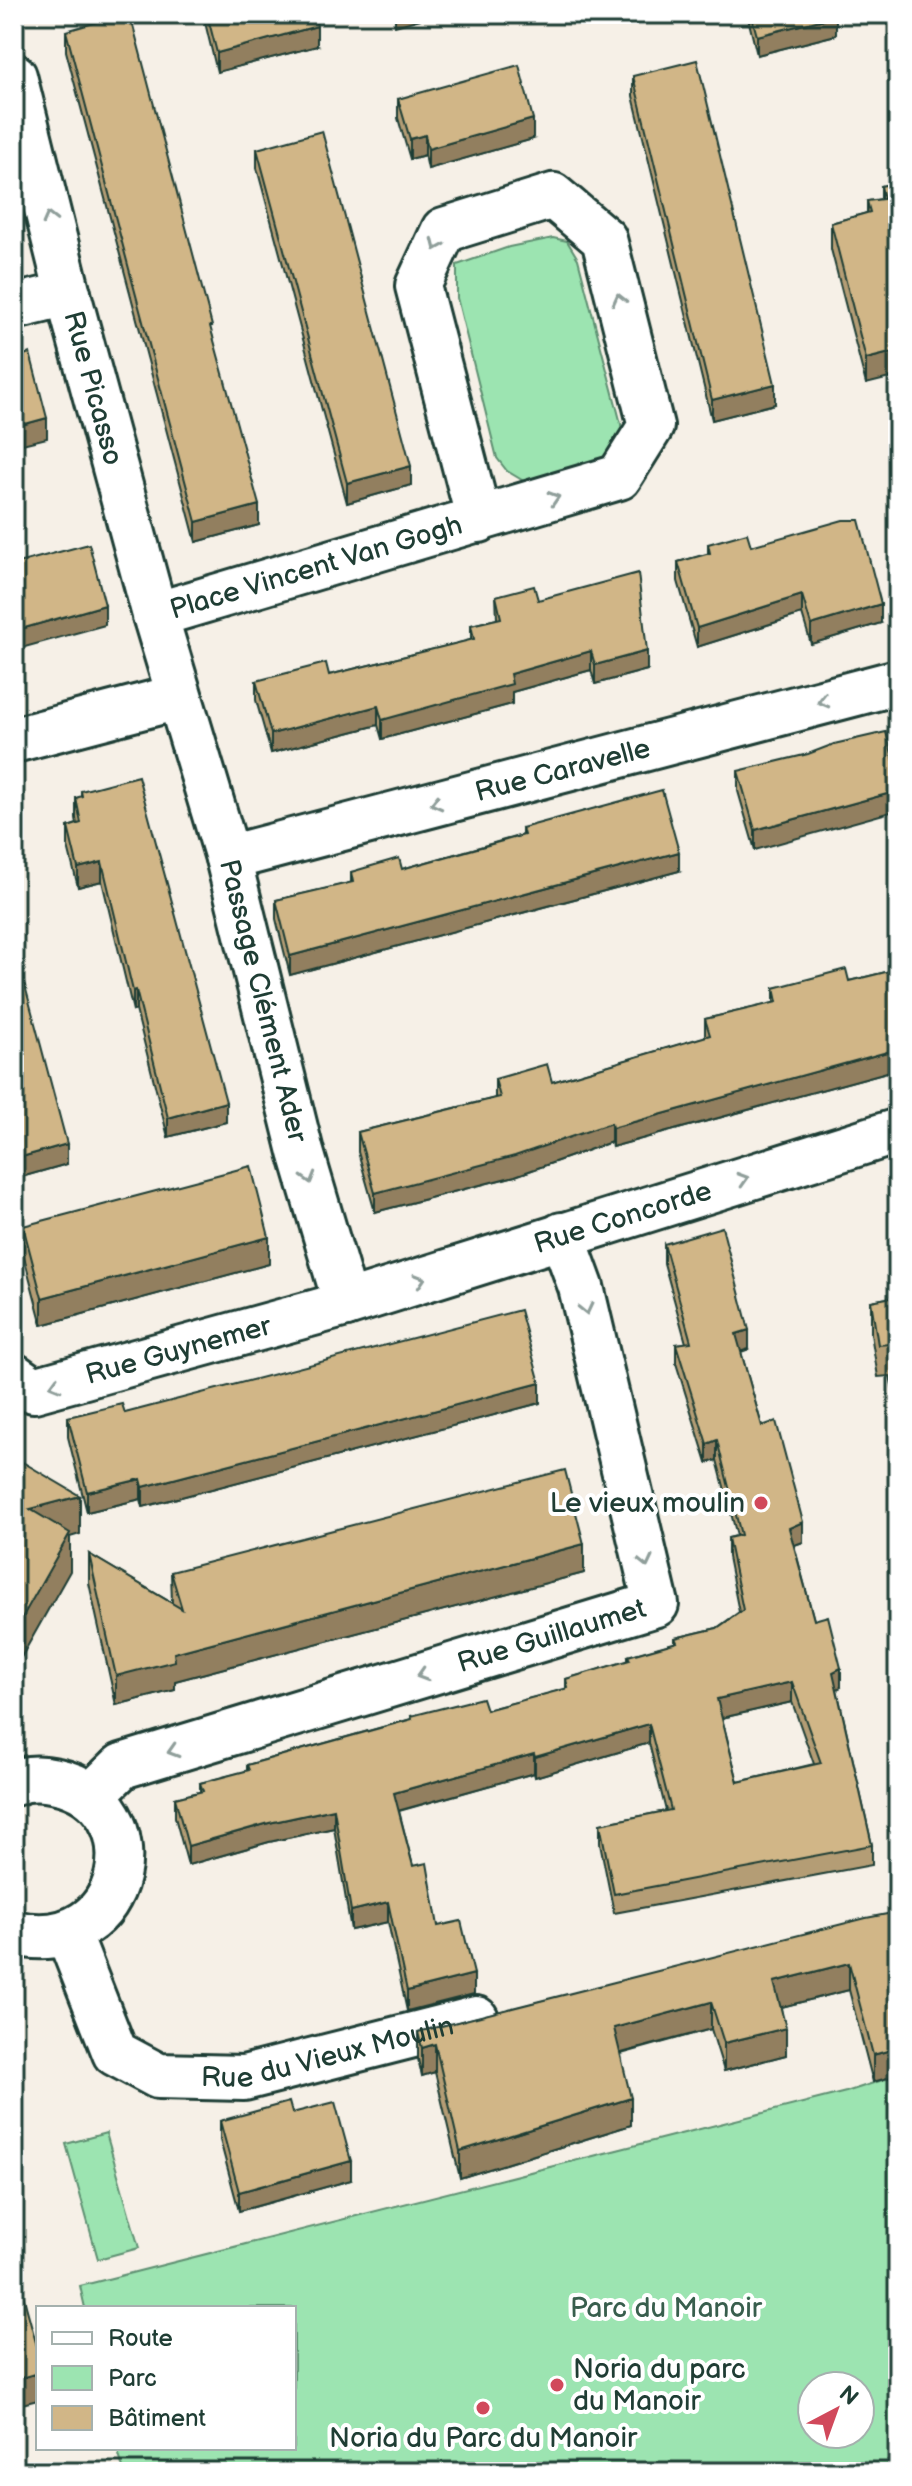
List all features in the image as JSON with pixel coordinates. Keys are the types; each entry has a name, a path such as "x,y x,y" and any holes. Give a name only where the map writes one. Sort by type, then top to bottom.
{"street":[{"name":"Rue Picasso","path":"14,76 68,294 178,697"},
{"name":"Place Vincent Van Gogh","path":"155,615 479,520 619,477 651,426 604,239 553,196 444,230 418,286 479,520"},
{"path":"14,307 68,294"},
{"name":"Rue Caravelle","path":"228,858 898,682"},
{"path":"14,740 178,697"},
{"name":"Passage Clément Ader","path":"178,697 228,858 301,1152 346,1304"},
{"name":"Rue Concorde","path":"346,1304 898,1131"},
{"name":"Rue Guillaumet","path":"91,1796 122,1766 656,1604 581,1287 562,1235"},
{"name":"Rue Guynemer","path":"14,1376 34,1390 346,1304"},
{"path":"14,1783 44,1778 69,1784 91,1796 109,1818 119,1843 119,1871 110,1898 92,1919 68,1933 50,1937 14,1933"},
{"name":"Rue du Vieux Moulin","path":"68,1933 115,2053 158,2076 244,2078 521,2007"}],"green space":[{"path":"553,238 567,241 578,259 621,424 621,442 605,463 527,483 507,471 497,458 457,298 457,265 509,247"},
{"name":"Parc du Manoir","path":"898,2075 898,2472 124,2472 118,2450 296,2450 296,2306 85,2306 80,2286 846,2092"},
{"path":"106,2133 139,2248 98,2259 66,2144"}],"building":[{"path":"130,14 259,505 196,522 66,31"},
{"path":"207,14 314,14 317,26 217,53"},
{"path":"751,14 836,14 836,16 757,36"},
{"path":"697,60 775,384 712,400 633,76"},
{"path":"519,65 533,119 428,149 425,135 410,139 398,99"},
{"path":"322,131 411,466 347,483 257,149"},
{"path":"898,182 898,351 866,359 831,223 870,212 867,201 884,199 881,186"},
{"path":"30,353 47,418 14,427 14,358"},
{"path":"843,520 859,520 881,604 811,625 802,595 697,628 678,562 710,553 708,544 747,533 751,546"},
{"path":"89,544 105,605 14,631 14,564"},
{"path":"638,573 647,651 595,665 591,651 510,674 512,684 382,720 378,706 271,734 256,681 326,663 329,675 474,639 471,625 501,618 496,596 534,586 538,600"},
{"path":"886,732 898,776 898,791 755,830 738,771"},
{"path":"138,776 226,1102 168,1118 102,862 78,868 68,827 81,823 76,798 82,796 81,791"},
{"path":"662,790 679,852 290,956 276,900 353,882 351,872 399,858 402,869 524,835 522,828"},
{"path":"14,962 20,983 24,982 67,1144 18,1158 14,1142"},
{"path":"846,969 849,981 898,969 898,1049 612,1128 611,1123 515,1156 375,1193 358,1132 500,1097 495,1079 547,1064 552,1082 710,1035 705,1019 777,1002 774,988"},
{"path":"251,1166 269,1237 42,1298 23,1226"},
{"path":"722,1227 749,1330 736,1334 762,1426 776,1421 803,1522 789,1528 814,1620 828,1616 841,1668 833,1672 872,1845 614,1894 600,1824 671,1810 649,1724 394,1793 413,1866 427,1863 438,1926 461,1921 474,1974 407,1991 388,1902 351,1911 334,1809 188,1846 175,1798 203,1791 200,1783 249,1770 247,1765 412,1719 411,1716 482,1698 486,1710 568,1688 566,1679 630,1660 628,1656 677,1642 675,1638 717,1628 743,1610 728,1538 741,1535 717,1440 707,1444 676,1344 691,1342 664,1244","holes":["792,1682 821,1763 738,1782 717,1699"]},
{"path":"898,1296 898,1379 890,1344 878,1345 871,1301"},
{"path":"520,1310 540,1383 143,1487 141,1479 87,1492 68,1417 122,1404 125,1413"},
{"path":"14,1457 80,1496 30,1509 70,1533 14,1632"},
{"path":"565,1470 584,1544 174,1653 175,1661 116,1676 89,1554 182,1609 171,1572"},
{"path":"898,1912 898,2048 873,2055 849,1963 774,1982 786,2028 724,2043 711,2002 614,2028 631,2098 460,2151 435,2044 422,2048 418,2032"},
{"path":"289,2102 292,2113 335,2102 351,2161 239,2192 220,2121"},
{"path":"14,2262 36,2343 36,2374 14,2380"}],"place":[{"name":"Le vieux moulin","path":"761,1503"},
{"name":"Noria du parc du Manoir","path":"557,2385"},
{"name":"Noria du Parc du Manoir","path":"483,2408"}]}
